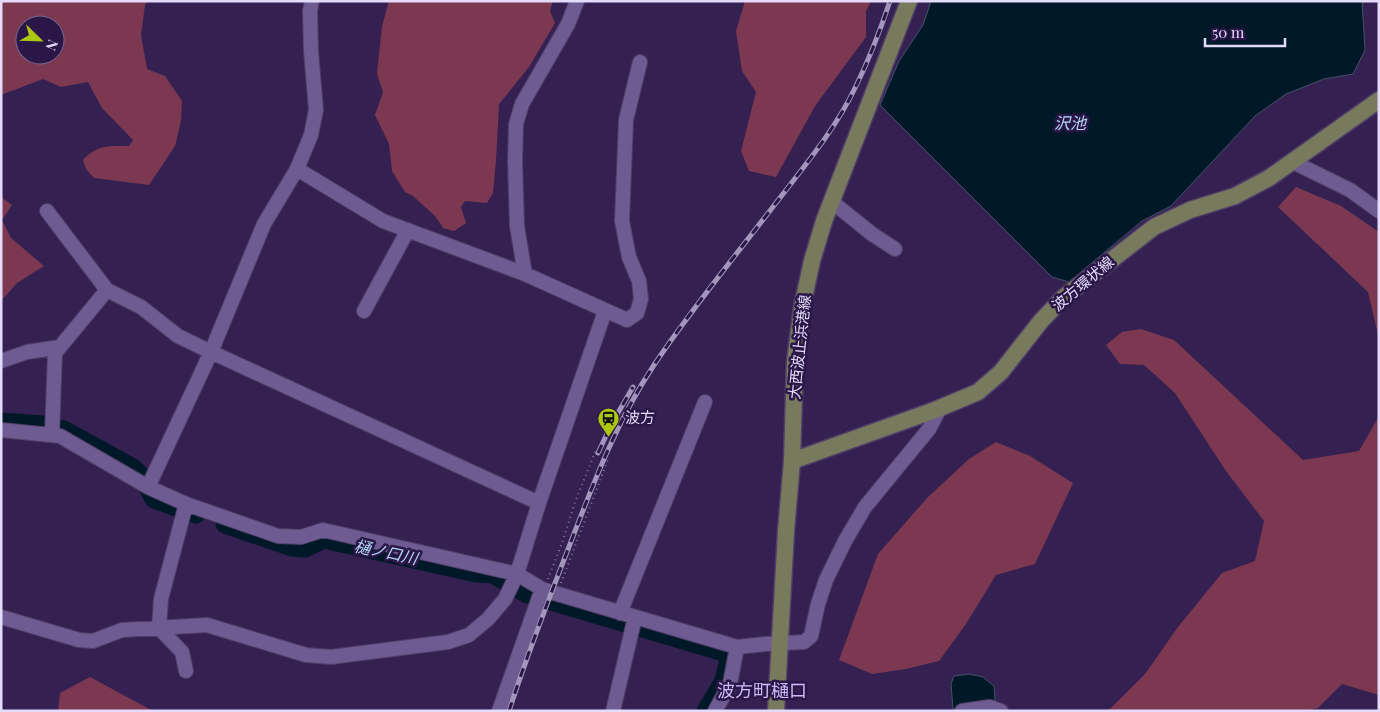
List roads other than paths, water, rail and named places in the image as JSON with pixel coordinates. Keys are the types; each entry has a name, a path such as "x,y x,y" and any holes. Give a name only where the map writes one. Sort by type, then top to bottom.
{"main road":[{"name":"大西波止浜港線","path":"776,711 792,461 796,362 802,307 812,261 831,201 909,1"},
{"name":"波方環状線","path":"792,461 940,408 978,392 1001,372 1041,321 1064,297 1154,227 1190,210 1235,196 1269,178 1379,100"}],"street":[{"path":"148,487 212,352 264,224 297,170 311,135 316,110 311,51 310,11 312,1"},
{"path":"525,274 517,226 516,124 522,104 568,24 577,1"},
{"path":"297,170 384,221 525,274 628,320 637,313 640,299 640,281 629,257 622,221 626,120 640,62"},
{"path":"1293,162 1350,190 1379,210"},
{"path":"831,201 872,234 895,249"},
{"path":"47,210 107,290 141,307 178,336 539,503"},
{"path":"364,311 408,230"},
{"path":"52,435 55,353 107,290"},
{"path":"1,617 79,640 93,641 122,630 207,625 306,655 331,657 448,642 469,636 488,619 505,599 517,574 539,503 605,311"},
{"path":"1,361 27,352 60,347"},
{"path":"620,613 706,402"},
{"path":"1,430 60,436 148,487 186,504 278,536 301,537 323,530 517,574 542,589 557,594 737,647 804,642 812,636 818,604 826,580 845,540 877,492 930,429 940,408"},
{"path":"186,504 161,599 159,628 182,652 186,671"},
{"path":"500,711 542,589"},
{"path":"613,711 635,617"},
{"path":"715,711 730,684 737,647"},
{"path":"962,711 990,707 1001,711"}],"water":[{"name":"沢池","path":"931,1 1362,1 1365,50 1353,74 1324,79 1286,94 1255,116 1171,206 1142,221 1069,282 1052,277 880,105 899,61 923,25"},
{"path":"969,674 983,677 994,686 995,700 989,705 953,709 951,684 954,676"}],"waterway":[{"name":"樋ノ口川","path":"1,422 43,425 64,430 133,468 144,479 154,499 196,514"},
{"name":"樋ノ口川","path":"225,524 292,547 305,548 324,539 476,573 493,574 527,594 730,654 724,681 706,711"}],"railway":[{"path":"509,711 539,624 589,494 629,407 654,365 684,323 830,131 865,67 890,1"},
{"path":"598,453 611,425 633,387"}],"place":[{"name":"波方","path":"609,437"}],"district":[{"name":"波方町樋口","path":"762,691"}]}
